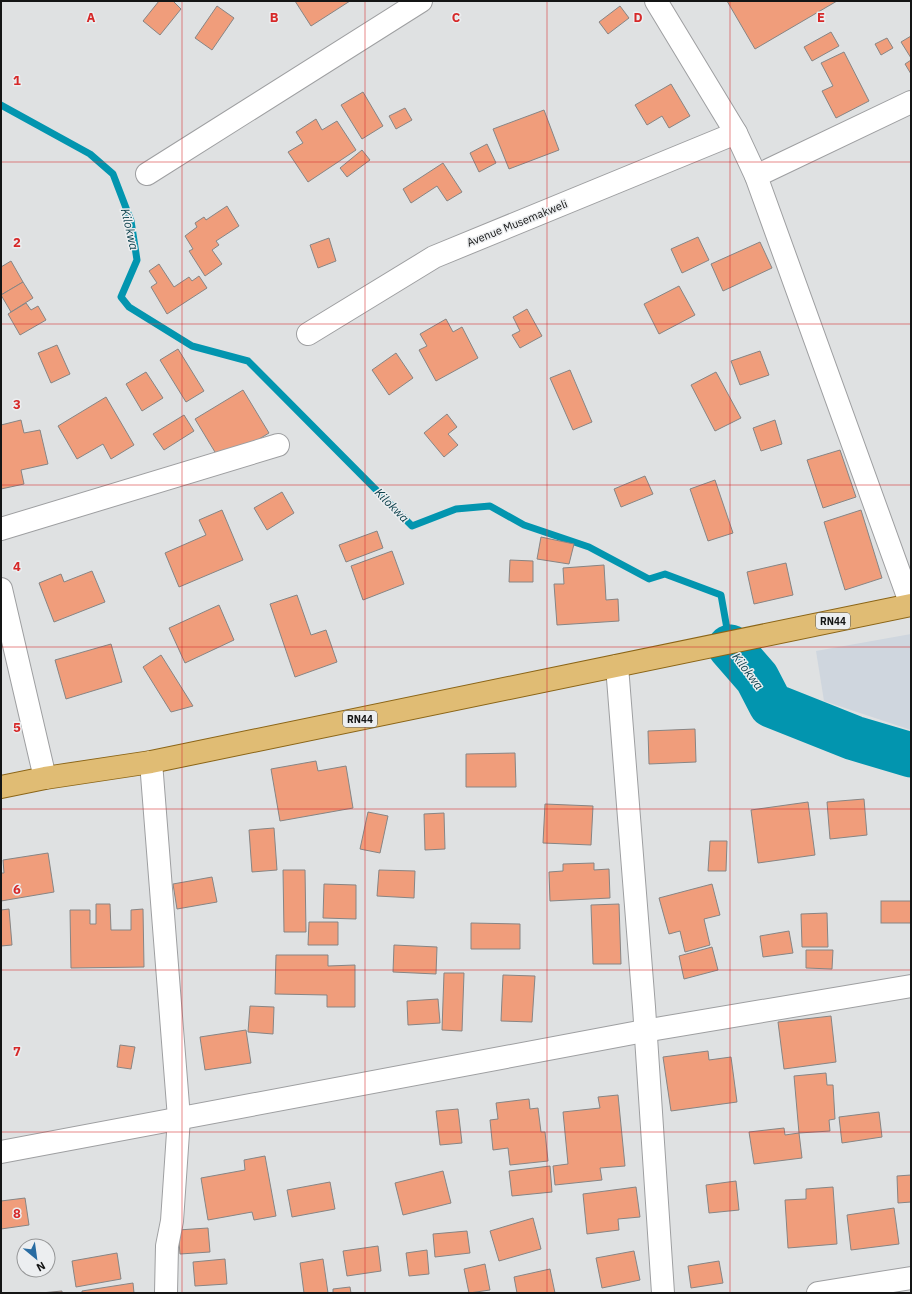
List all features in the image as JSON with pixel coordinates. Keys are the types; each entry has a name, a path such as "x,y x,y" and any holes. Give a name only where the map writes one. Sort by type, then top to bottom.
{"main road":[{"name":"RN44","path":"1,787 45,778 151,762 718,645 755,636 911,605"}],"street":[{"path":"147,174 421,1"},
{"path":"656,1 736,133 756,176 911,605"},
{"path":"756,176 911,102"},
{"name":"Avenue Musemakweli","path":"308,334 434,257 736,133"},
{"path":"1,529 278,445"},
{"path":"1,589 45,778"},
{"path":"617,666 663,1293"},
{"path":"151,762 179,1118 172,1221 167,1246 166,1293"},
{"path":"1,1152 644,1031 911,986"},
{"path":"818,1293 911,1278"}],"shaded area":[{"path":"911,634 911,730 824,701 816,651"}],"building":[{"path":"159,1 173,1 181,9 160,35 143,21"},
{"path":"295,1 350,1 311,26"},
{"path":"727,1 837,1 755,49"},
{"path":"217,6 234,18 212,50 195,38"},
{"path":"620,6 629,18 608,34 599,22"},
{"path":"831,32 839,46 812,61 804,47"},
{"path":"911,36 911,58 901,42"},
{"path":"887,38 893,48 881,55 875,44"},
{"path":"844,52 869,101 836,118 822,91 833,86 821,63"},
{"path":"911,60 911,74 905,64"},
{"path":"671,84 690,116 669,128 662,116 647,125 635,105"},
{"path":"363,92 383,126 362,139 341,105"},
{"path":"405,108 412,120 396,129 389,116"},
{"path":"544,110 559,150 509,169 493,129"},
{"path":"316,119 322,130 337,121 356,150 308,182 288,152 303,143 296,132"},
{"path":"487,144 496,163 479,172 470,153"},
{"path":"362,150 370,160 347,177 340,168"},
{"path":"443,163 462,192 447,201 437,186 411,203 403,189"},
{"path":"227,206 239,226 216,241 219,245 212,250 222,264 205,276 189,251 193,249 185,236 197,227 195,223 204,217 206,220"},
{"path":"698,237 709,260 682,273 671,249"},
{"path":"329,238 336,261 318,268 310,245"},
{"path":"760,242 772,268 723,291 711,264"},
{"path":"11,261 23,282 1,295 1,267"},
{"path":"159,264 174,287 189,277 192,281 199,276 207,288 167,314 151,287 157,283 149,271"},
{"path":"23,282 33,298 11,312 1,295"},
{"path":"679,286 695,315 659,334 644,304"},
{"path":"26,303 31,310 38,306 46,320 20,335 8,314"},
{"path":"527,309 542,336 520,348 512,335 520,331 513,317"},
{"path":"446,319 453,332 462,327 478,358 436,381 419,350 427,346 420,334"},
{"path":"57,345 70,374 51,383 38,353"},
{"path":"178,349 204,391 186,402 160,360"},
{"path":"760,351 769,375 740,385 731,361"},
{"path":"396,353 413,378 389,395 372,370"},
{"path":"570,370 592,422 573,430 550,378"},
{"path":"146,372 163,398 142,411 126,384"},
{"path":"716,372 741,418 715,431 691,385"},
{"path":"243,390 269,433 221,462 195,419"},
{"path":"106,397 134,445 111,459 103,444 77,459 58,426"},
{"path":"447,414 457,427 448,434 458,445 444,457 424,433"},
{"path":"184,415 194,431 164,450 153,434"},
{"path":"21,420 24,433 40,430 48,464 21,470 24,484 1,489 1,425"},
{"path":"775,420 782,444 761,451 753,428"},
{"path":"840,450 856,497 823,508 807,460"},
{"path":"645,476 653,494 621,507 614,489"},
{"path":"715,480 733,533 708,541 690,489"},
{"path":"282,492 294,513 267,530 254,508"},
{"path":"222,510 243,560 179,587 165,553 206,535 199,520"},
{"path":"861,510 882,578 845,590 824,522"},
{"path":"377,531 383,548 346,562 339,545"},
{"path":"541,537 574,544 569,564 537,559"},
{"path":"392,551 404,584 363,600 351,566"},
{"path":"510,560 533,561 533,582 509,582"},
{"path":"786,563 793,595 754,604 747,572"},
{"path":"604,565 606,600 618,599 619,621 557,625 554,584 564,584 563,568"},
{"path":"92,571 105,602 54,622 39,583 61,574 64,582"},
{"path":"297,595 311,635 326,630 337,662 295,677 270,604"},
{"path":"219,605 234,640 185,663 169,628"},
{"path":"111,644 122,682 66,699 55,660"},
{"path":"161,655 193,706 171,712 143,667"},
{"path":"695,729 696,762 649,764 648,731"},
{"path":"515,753 516,787 466,787 466,754"},
{"path":"316,761 318,771 346,766 353,808 280,821 271,769"},
{"path":"864,799 867,835 830,839 827,802"},
{"path":"808,802 815,855 758,863 751,810"},
{"path":"545,804 593,806 591,845 543,843"},
{"path":"368,812 388,816 380,853 360,849"},
{"path":"444,813 445,849 425,850 424,814"},
{"path":"274,828 277,870 252,872 249,830"},
{"path":"710,841 727,841 726,871 708,871"},
{"path":"48,853 54,892 1,901 1,873 4,873 3,860"},
{"path":"594,863 594,870 609,869 610,898 550,901 549,872 563,871 563,864"},
{"path":"283,870 305,870 306,932 284,932"},
{"path":"379,870 415,871 414,898 377,896"},
{"path":"212,877 217,902 177,909 173,884"},
{"path":"324,884 356,885 356,919 323,918"},
{"path":"712,884 720,915 704,919 710,945 685,952 680,931 669,934 659,898"},
{"path":"881,901 911,901 911,923 881,923"},
{"path":"96,904 110,904 111,930 131,930 131,910 143,909 144,967 71,968 70,910 90,910 90,924 96,924"},
{"path":"619,904 621,964 593,964 591,905"},
{"path":"9,909 12,945 1,946 1,910"},
{"path":"827,913 828,947 802,947 801,914"},
{"path":"309,922 338,922 338,945 308,945"},
{"path":"471,923 520,924 520,949 471,949"},
{"path":"789,931 793,953 763,957 760,936"},
{"path":"394,945 437,947 436,974 393,972"},
{"path":"712,947 718,970 684,979 679,956"},
{"path":"806,950 833,950 832,969 806,968"},
{"path":"276,955 328,955 328,966 355,965 355,1007 327,1007 327,995 275,994"},
{"path":"444,973 464,973 462,1031 442,1030"},
{"path":"503,975 535,976 532,1022 501,1021"},
{"path":"438,999 440,1023 408,1025 407,1001"},
{"path":"250,1006 274,1007 273,1034 248,1032"},
{"path":"831,1016 836,1062 784,1069 778,1022"},
{"path":"246,1030 251,1063 205,1070 200,1037"},
{"path":"120,1045 135,1047 131,1069 117,1067"},
{"path":"708,1051 709,1060 731,1057 737,1102 671,1111 663,1057"},
{"path":"826,1073 827,1085 833,1085 835,1119 829,1120 830,1131 799,1133 794,1076"},
{"path":"618,1095 625,1166 600,1168 602,1180 555,1185 553,1166 568,1164 563,1112 600,1108 598,1097"},
{"path":"529,1099 530,1109 538,1108 541,1132 545,1132 548,1161 510,1165 508,1148 493,1150 490,1120 498,1119 496,1103"},
{"path":"458,1109 462,1143 440,1145 436,1111"},
{"path":"879,1112 882,1137 842,1143 839,1117"},
{"path":"784,1128 785,1135 799,1133 802,1158 754,1164 749,1132"},
{"path":"265,1156 276,1216 254,1220 252,1212 208,1220 201,1178 245,1170 244,1160"},
{"path":"550,1166 552,1192 512,1196 509,1171"},
{"path":"443,1171 451,1203 403,1215 395,1183"},
{"path":"911,1175 911,1202 898,1203 897,1176"},
{"path":"736,1181 739,1210 709,1213 706,1185"},
{"path":"330,1182 335,1209 292,1217 287,1190"},
{"path":"636,1187 640,1217 618,1219 619,1230 587,1234 583,1194"},
{"path":"833,1187 837,1244 788,1248 785,1200 806,1199 806,1189"},
{"path":"25,1198 29,1225 1,1229 1,1201"},
{"path":"894,1208 899,1244 851,1250 847,1215"},
{"path":"533,1218 541,1249 499,1261 490,1231"},
{"path":"208,1228 210,1252 180,1254 178,1230"},
{"path":"467,1231 470,1253 435,1257 433,1234"},
{"path":"378,1246 381,1271 347,1276 343,1251"},
{"path":"427,1250 429,1274 409,1276 406,1253"},
{"path":"634,1251 640,1280 602,1288 596,1258"},
{"path":"117,1253 121,1279 76,1287 72,1261"},
{"path":"225,1259 227,1284 195,1286 193,1262"},
{"path":"323,1259 328,1293 304,1293 300,1263"},
{"path":"719,1261 723,1283 691,1288 688,1266"},
{"path":"485,1264 490,1290 469,1293 464,1269"},
{"path":"550,1269 555,1293 517,1293 514,1277"},
{"path":"133,1283 134,1293 82,1293 82,1291"},
{"path":"350,1287 351,1293 333,1293 333,1289"},
{"path":"62,1291 62,1293 41,1293"}],"waterway":[{"name":"Kilokwa","path":"1,105 90,154 113,174 131,221 137,260 121,297 129,307 192,346 248,361 412,526 456,509 490,506 524,525 589,547 649,579 665,574 721,595 729,640"},
{"name":"Kilokwa","path":"730,647 757,678 771,705 854,738 911,755"}]}
